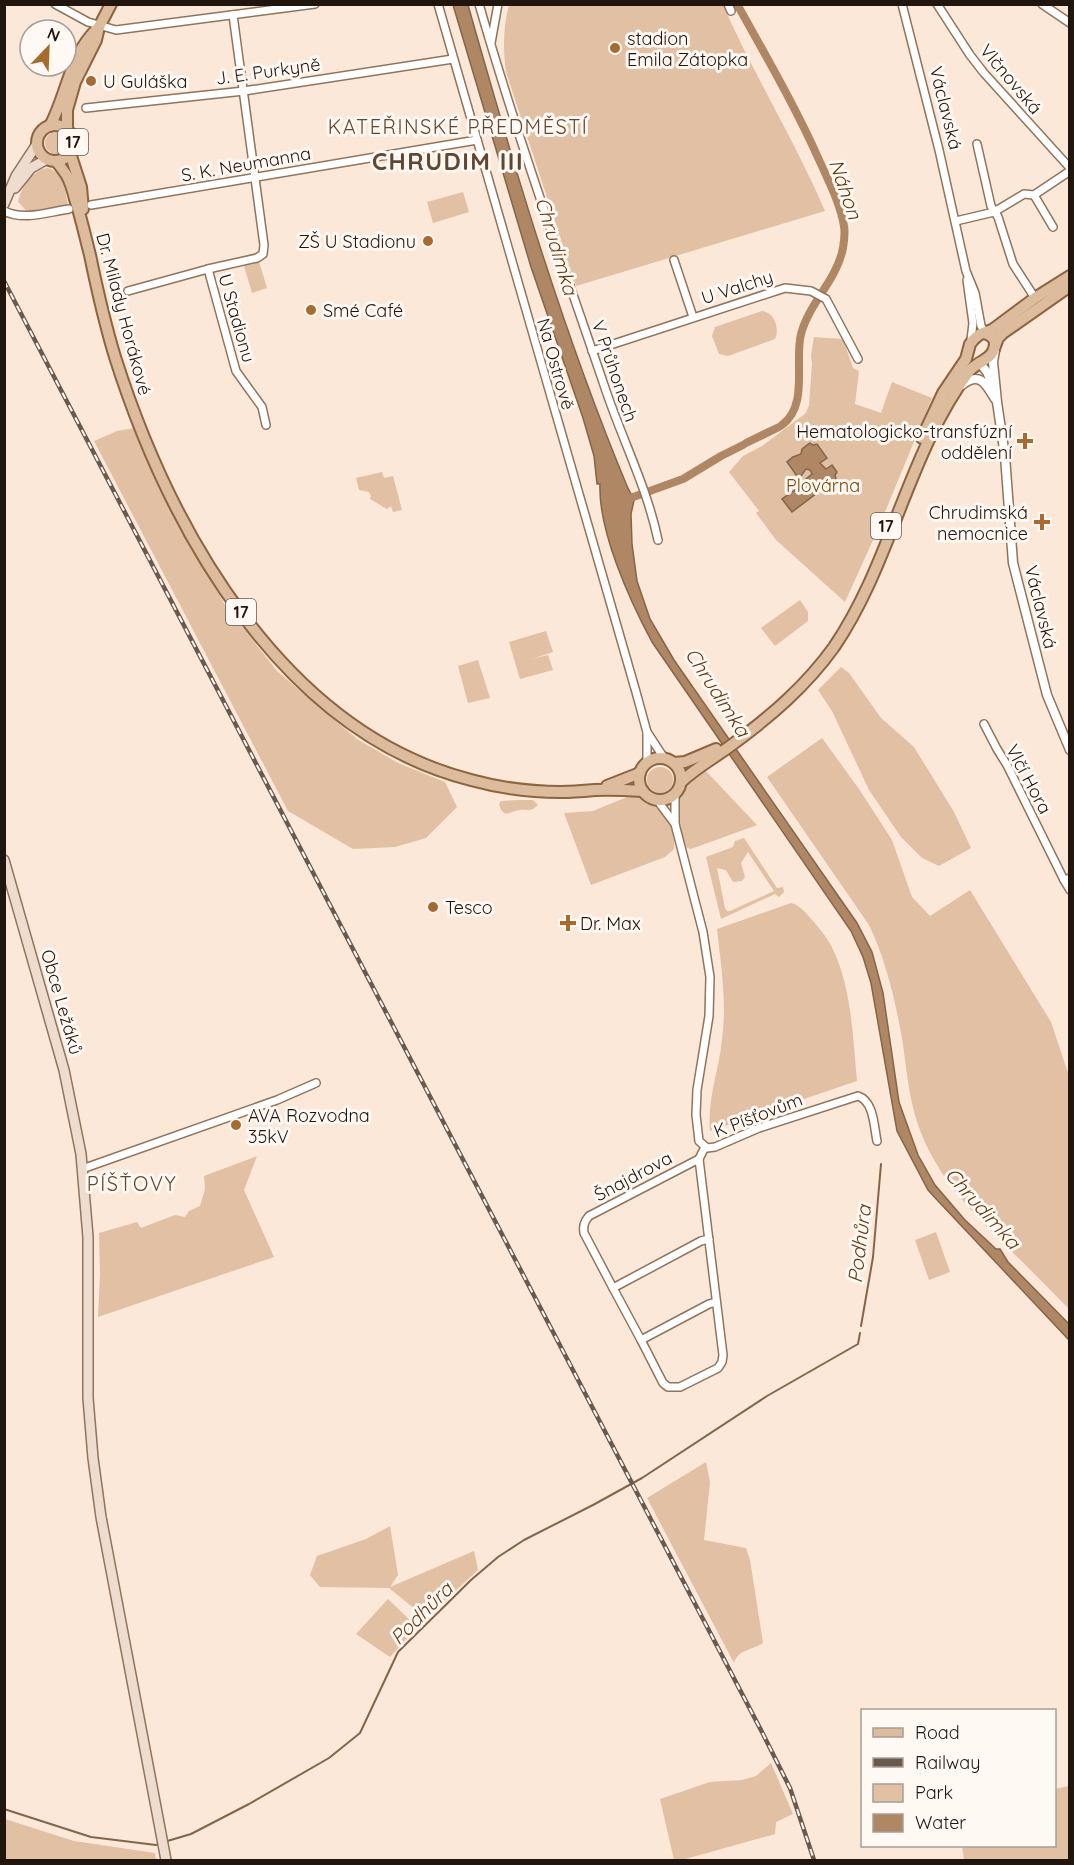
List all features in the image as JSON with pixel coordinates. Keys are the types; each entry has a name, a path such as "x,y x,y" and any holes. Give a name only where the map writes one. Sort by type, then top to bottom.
{"main road":[{"name":"17","path":"67,129 67,110 73,88 111,4"},
{"name":"17","path":"50,126 60,108 66,83 75,63 89,36 99,27"},
{"name":"17","path":"59,125 67,129 73,138 70,153 62,159 52,160 41,154 38,139 42,130 59,125"},
{"path":"7,199 16,176 38,144"},
{"name":"Dr. Milady Horákové","path":"70,153 81,187 84,228"},
{"path":"7,199 31,168 52,160"},
{"name":"Dr. Milady Horákové","path":"52,160 68,177 84,228 114,354 133,410 158,469 181,517 218,579 273,653 314,693 355,726 389,748 423,765 471,780 517,789 562,792 643,791"},
{"path":"1070,276 985,333 978,335 970,346 970,357 979,362 988,358 1003,333 1070,286"},
{"path":"985,333 993,338 995,348"},
{"name":"17","path":"820,665 871,563 933,414 966,359 970,346"},
{"name":"17","path":"675,794 681,782 692,771 709,756 743,736 791,698 820,665 844,630 860,600 926,445 957,389 970,370 979,362"},
{"name":"17","path":"647,762 658,758 686,762 709,756"},
{"path":"669,760 681,775 681,782"},
{"path":"647,762 639,779 643,791 657,800 669,798 675,794"},
{"name":"Dr. Milady Horákové","path":"597,790 640,773"},
{"name":"Obce Ležáků","path":"4,860 64,1070 81,1154 88,1237 88,1398 93,1458 101,1517 165,1857"}],"street":[{"path":"55,4 99,27 116,30 315,4"},
{"name":"Na Ostrově","path":"438,4 647,732 647,762"},
{"path":"479,4 491,45"},
{"name":"V Průhonech","path":"498,4 491,45 592,351 644,493 658,540"},
{"name":"Václavská","path":"902,4 956,221 973,323 970,346"},
{"name":"Vlčnovská","path":"937,4 964,47 984,73 1070,170 1034,195"},
{"path":"1042,4 1070,23"},
{"path":"233,15 255,177"},
{"name":"J. E. Purkyně","path":"86,108 244,91 453,59"},
{"name":"S. K. Neumanna","path":"92,205 477,140"},
{"name":"Václavská","path":"977,144 991,206 998,217 1013,264 1035,298"},
{"name":"U Stadionu","path":"255,177 264,244 263,254 257,258 208,269 236,371 262,408 266,425"},
{"path":"956,221 994,212 1024,194 1034,195 1053,227"},
{"path":"4,211 13,215 26,216 69,209"},
{"path":"674,260 693,317"},
{"path":"128,291 208,269"},
{"name":"Václavská","path":"966,272 975,292 981,326 985,333"},
{"name":"U Valchy","path":"592,351 777,289 789,288 811,291 826,299 858,359"},
{"name":"Václavská","path":"995,348 993,360 1005,456 1010,542 1015,572 1047,695 1069,746"},
{"name":"Václavská","path":"979,362 988,375 997,402"},
{"path":"957,389 971,379 980,380 986,384 997,402"},
{"name":"Vlčí Hora","path":"984,724 1067,879 1070,890"},
{"name":"Na Ostrově","path":"647,732 669,760"},
{"path":"675,794 675,824"},
{"path":"657,800 675,824"},
{"name":"K Píšťovům","path":"675,824 700,918 710,984 709,1016 696,1101 698,1138 701,1144 705,1147 715,1147 759,1128 858,1096 865,1099 869,1106 877,1141"},
{"path":"82,1169 277,1100 316,1083"},
{"name":"Šnajdrova","path":"699,1158 723,1359 720,1366 708,1373 680,1387 668,1387 663,1383 584,1233 583,1226 589,1216 699,1158 705,1147"},
{"path":"613,1288 701,1241 709,1239"},
{"path":"641,1340 716,1302"}],"green space":[{"path":"509,5 723,5 825,211 576,286 506,72 504,38"},
{"path":"56,132 64,135 67,143 64,151 56,154 48,151 45,143 48,135"},
{"path":"48,168 61,178 68,205 25,212 18,202 22,191 28,180 37,172"},
{"path":"463,192 469,212 433,223 427,202"},
{"path":"259,262 267,288 252,293 244,266"},
{"path":"762,311 770,314 775,321 777,330 775,339 728,356 719,354 712,336 715,327"},
{"name":"Plovárna","path":"814,337 843,339 853,368 859,371 855,404 881,413 892,382 932,398 845,602 776,540 756,513 759,511 729,472 743,456 762,446 806,413 809,405"},
{"path":"135,428 161,492 225,605 277,671 357,739 398,763 445,782 457,807 426,838 395,847 353,849 288,811 94,441 117,431"},
{"path":"382,472 384,478 393,476 402,510 393,512 391,506 387,509 370,499 369,492 359,490 356,478"},
{"path":"800,600 808,612 808,621 775,646 761,628"},
{"path":"546,631 553,652 532,659 548,655 553,670 520,679 509,642"},
{"path":"478,660 490,698 468,703 458,666"},
{"path":"841,667 849,673 881,718 914,747 954,812 971,848 939,866 922,858 901,837 869,790 832,711 818,690"},
{"path":"822,738 892,840 912,897 930,916 970,890 1051,1022 1069,1076 1069,1309 965,1203 952,1188 931,1154 915,1115 896,1009 875,938 869,925 767,777"},
{"path":"660,767 669,771 673,780 669,789 660,793 651,789 647,780 651,771"},
{"path":"703,768 757,825 691,849 685,844 679,819 678,802 685,787"},
{"path":"627,794 646,800 661,812 672,829 674,849 665,857 591,885 564,813 593,811 627,797"},
{"path":"533,800 538,805 531,810 502,812 499,804 501,801"},
{"path":"744,838 777,888 783,887 784,892 779,897 775,894 721,919 706,857 733,847 735,841","holes":["748,852 774,891 727,911 717,868 726,870 733,882 742,881 745,877 741,863"]},
{"path":"791,903 803,910 822,932 833,949 841,969 851,1016 857,1081 710,1131 710,1108 724,1012 717,929"},
{"path":"257,1156 244,1190 274,1257 98,1317 99,1233 137,1222 141,1228 175,1215 185,1217 189,1211 200,1206 205,1189 204,1176"},
{"path":"936,1232 950,1272 929,1280 915,1240"},
{"path":"706,1462 710,1482 704,1540 746,1548 750,1560 763,1643 742,1652 734,1663 647,1498"},
{"path":"390,1526 398,1575 390,1587 474,1551 478,1570 426,1618 389,1588 320,1587 310,1575 317,1556 366,1539"},
{"path":"388,1599 417,1627 390,1657 356,1634"},
{"path":"771,1763 793,1814 776,1822 775,1834 682,1860 674,1860 660,1799 710,1782 742,1780 756,1776"},
{"path":"1069,1786 1069,1860 964,1860 962,1847 1056,1847 1056,1789"},
{"path":"5,1819 74,1841 155,1853 156,1860 5,1860"}],"water":[{"path":"453,5 468,5 521,187 560,308 603,427 627,486 631,494 635,496 631,514 632,544 637,581 650,619 674,660 857,923 872,952 883,993 899,1102 918,1155 935,1185 965,1220 996,1249 1000,1249 1008,1262 1069,1324 1069,1340 928,1190 897,1131 871,983 863,957 851,931 652,642 634,607 617,565 604,523 600,484 597,484 594,456 583,418 531,267"},
{"path":"810,443 817,444 827,458 820,463 826,469 832,465 837,472 836,479 821,490 814,489 817,493 792,512 782,499 802,485 801,483 812,474 806,469 801,476 797,476 787,462 801,454 802,449"}],"waterway":[{"name":"Náhon","path":"737,4 811,142 837,201 844,228 840,260 810,312 801,334 798,395 790,416 782,425"},
{"name":"Náhon","path":"746,443 779,427"},
{"name":"Náhon","path":"625,500 683,479 743,445"},
{"name":"Podhůra","path":"861,1326 873,1257 881,1164"},
{"name":"Podhůra","path":"164,1842 191,1834 249,1804 329,1758 360,1733 398,1652 471,1580 498,1557 524,1540 642,1478 767,1396 858,1344 860,1333"},
{"name":"Podhůra","path":"4,1809 91,1837 159,1844"}],"railway":[{"path":"4,281 763,1734 790,1788 814,1860"}],"place":[{"name":"stadion Emila Zátopka","path":"615,48"},
{"name":"U Guláška","path":"91,81"},
{"name":"ZŠ U Stadionu","path":"428,241"},
{"name":"Smé Café","path":"311,310"},
{"name":"Hematologicko-transfúzní oddělení","path":"1025,441"},
{"name":"Chrudimská nemocnice","path":"1042,522"},
{"name":"Tesco","path":"433,907"},
{"name":"Dr. Max","path":"568,923"},
{"name":"AVA Rozvodna 35kV","path":"236,1125"}],"district":[{"name":"KATEŘINSKÉ PŘEDMĚSTÍ","path":"458,126"},
{"name":"CHRUDIM III","path":"448,161"},
{"name":"PÍŠŤOVY","path":"132,1183"}],"water label":[{"name":"Chrudimka","path":"557,246"},
{"name":"Chrudimka","path":"718,692"},
{"name":"Chrudimka","path":"983,1208"}]}
